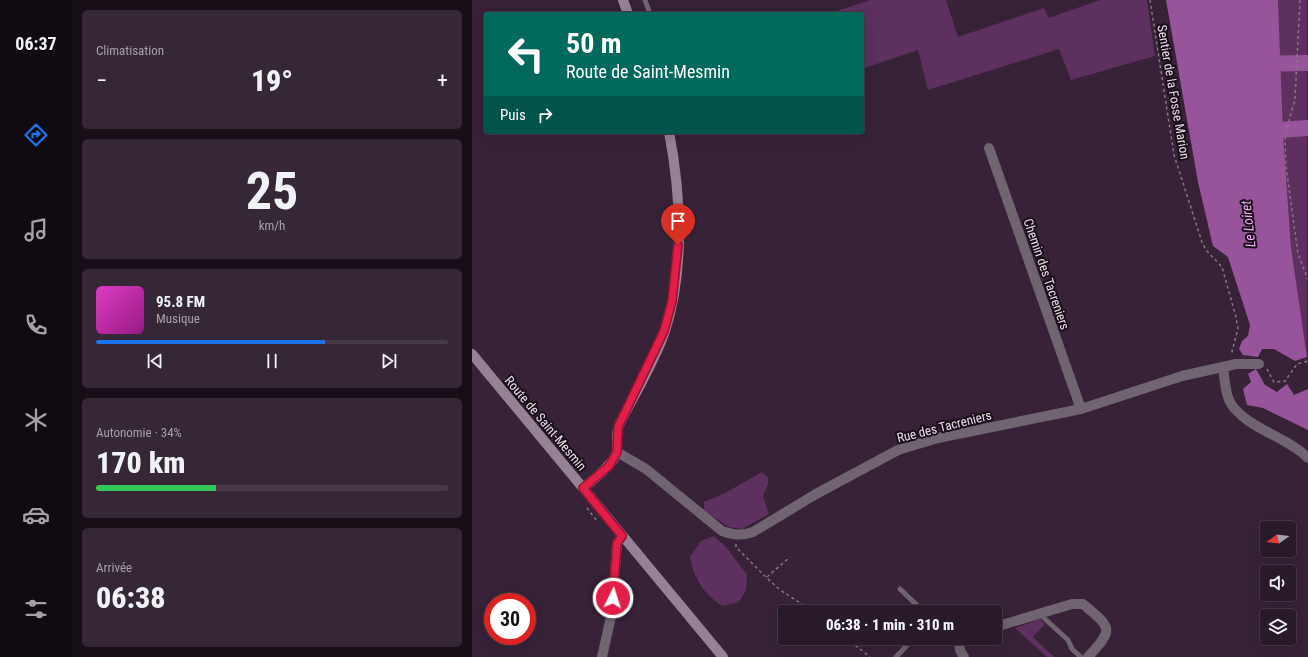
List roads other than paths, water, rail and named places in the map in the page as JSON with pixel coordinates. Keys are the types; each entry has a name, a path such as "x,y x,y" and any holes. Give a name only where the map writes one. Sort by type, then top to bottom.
{"street":[{"path":"623,0 627,12"},
{"path":"583,488 609,466 617,452 618,427 664,331 672,301 678,259 679,230 677,196 669,134"},
{"name":"Chemin des Tacreniers","path":"989,148 1081,409"},
{"name":"Route de Saint-Mesmin","path":"472,354 723,657"},
{"name":"Rue des Tacreniers","path":"617,452 646,469 722,531 735,536 743,536 753,532 816,494 898,450 938,438 1081,409 1182,376 1236,364 1259,364"},
{"path":"1223,367 1229,398 1234,408 1257,427 1300,450 1308,458"},
{"path":"602,657 612,612 617,543 622,536"},
{"path":"1002,625 1078,603 1082,604 1105,625 1106,635 1104,639 1088,657"},
{"path":"959,645 961,653 964,657"}],"lane":[{"path":"645,0 649,12"},
{"path":"900,589 917,605"},
{"path":"1042,613 1044,618 1068,640 1072,648 1081,657"},
{"path":"896,657 907,645"}],"water":[{"name":"Le Loiret","path":"1166,0 1278,0 1283,135 1291,247 1307,357 1295,361 1274,349 1262,349 1258,357 1243,355 1239,349 1242,341 1248,336 1250,325 1228,257 1213,246 1198,182"},
{"path":"1256,369 1265,385 1277,392 1287,384 1294,395 1308,389 1308,430 1263,408 1247,405 1243,389 1251,382 1248,374"}],"waterway":[{"path":"1259,64 1308,63"},
{"path":"1261,131 1308,128"}]}
